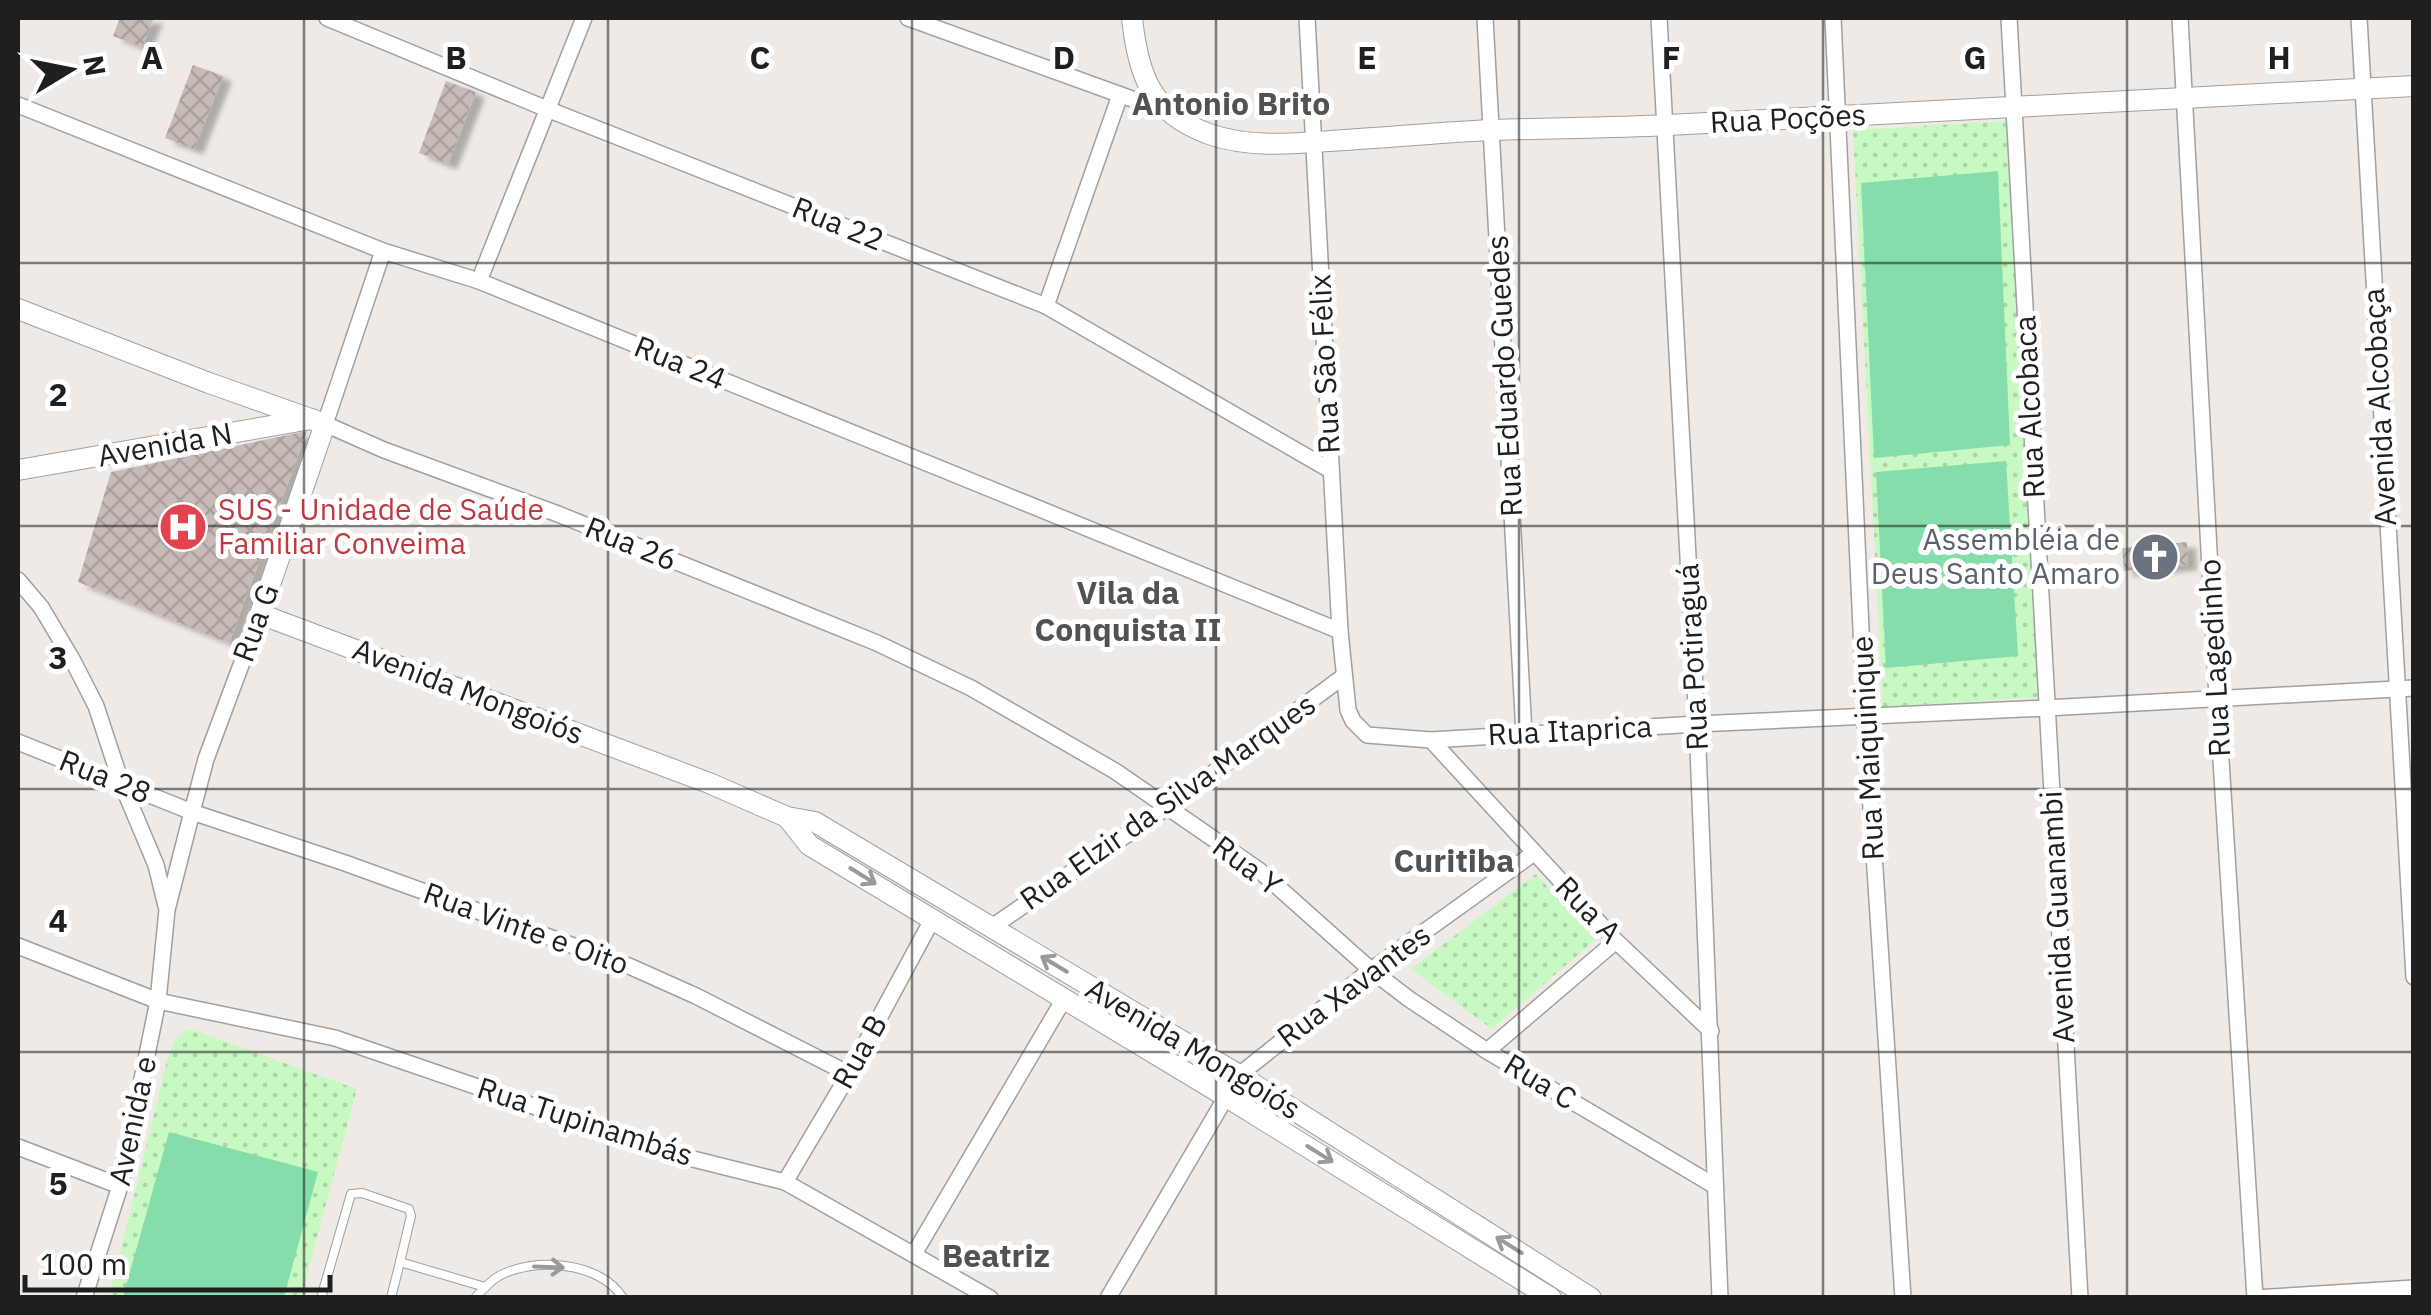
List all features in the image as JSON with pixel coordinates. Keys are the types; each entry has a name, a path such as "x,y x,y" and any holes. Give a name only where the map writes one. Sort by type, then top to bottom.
{"street":[{"name":"Rua 22","path":"327,18 1046,306 1330,470"},
{"path":"480,281 584,18"},
{"path":"908,18 1168,112"},
{"path":"1132,18 1139,64 1154,98 1168,112"},
{"name":"Rua São Félix","path":"1307,18 1330,470 1348,710"},
{"name":"Rua Eduardo Guedes","path":"1485,18 1524,734"},
{"name":"Rua Potiraguá","path":"1658,18 1697,724 1720,1298"},
{"name":"Rua Maiquinique","path":"1834,18 1865,716 1904,1298"},
{"name":"Rua Alcobaca","path":"2009,18 2046,708"},
{"name":"Rua Lagedinho","path":"2180,18 2255,1298"},
{"name":"Avenida Alcobaça","path":"2359,18 2414,977"},
{"name":"Rua Poções","path":"1168,112 1214,136 1257,143 1314,142 2414,86"},
{"path":"1046,306 1120,94"},
{"name":"Rua 24","path":"18,105 383,251 480,281 1340,631"},
{"name":"Rua G","path":"158,1001 167,910 206,759 260,614 318,422 383,251"},
{"name":"Rua 26","path":"18,309 558,514 877,644 971,688 1115,771"},
{"name":"Avenida N","path":"18,470 318,422"},
{"path":"18,580 41,607 96,706 121,782 147,839 167,910"},
{"name":"Avenida Mongoiós","path":"260,614 709,782 787,818 815,822 1239,1074 1591,1298"},
{"name":"Rua Elzir da Silva Marques","path":"992,927 1167,807 1344,676"},
{"path":"2046,708 2414,688"},
{"name":"Rua Itaprica","path":"1348,710 1367,736 1431,740 2046,708"},
{"name":"Avenida Guanambi","path":"2046,708 2080,1298"},
{"name":"Rua A","path":"1431,740 1616,941 1710,1031"},
{"name":"Rua 28","path":"18,742 192,812"},
{"name":"Rua Y","path":"1115,771 1260,871 1371,970"},
{"name":"Rua Vinte e Oito","path":"192,812 628,966 849,1074"},
{"name":"Avenida Mongoiós","path":"787,818 809,845 1551,1298"},
{"name":"Rua Xavantes","path":"1108,1298 1239,1074 1371,970 1534,854"},
{"name":"Rua B","path":"786,1182 932,920"},
{"path":"1487,1051 1616,941"},
{"name":"Rua Tupinambás","path":"18,946 158,1001 334,1038 673,1154 786,1182 990,1298"},
{"name":"Rua C","path":"1371,970 1487,1051 1715,1186"},
{"path":"914,1254 1064,999"},
{"name":"Avenida e","path":"84,1298 120,1186 158,1001"},
{"path":"18,1147 120,1186"},
{"path":"2255,1298 2414,1288"}],"lane":[{"path":"321,1298 354,1192 409,1209 411,1216 390,1298"},
{"path":"400,1262 485,1287"},
{"path":"475,1298 496,1277 524,1266 560,1266 591,1273 617,1289 622,1298"}],"green space":[{"path":"2008,121 2041,697 1883,707 1853,130"},
{"path":"1998,171 2010,445 1874,458 1861,183"},
{"path":"2006,461 2018,656 1886,668 1876,472"},
{"path":"1536,874 1595,940 1492,1029 1411,969"},
{"path":"185,1030 357,1089 301,1297 109,1298 168,1057 175,1040"},
{"path":"169,1132 318,1172 284,1297 123,1297"}],"building":[{"path":"120,18 154,18 142,47 113,36"},
{"path":"193,65 223,76 194,149 165,138"},
{"path":"446,81 476,92 448,164 419,153"},
{"name":"SUS - Unidade de Saúde Familiar Conveima","path":"307,431 229,643 78,582 111,472"},
{"name":"Assembléia de Deus Santo Amaro","path":"2187,542 2188,565 2124,571 2122,548"}],"place":[{"name":"SUS - Unidade de Saúde Familiar Conveima","path":"183,527"},
{"name":"Assembléia de Deus Santo Amaro","path":"2155,557"}],"district":[{"name":"Antonio Brito","path":"1231,104"},
{"name":"Vila da Conquista II","path":"1128,612"},
{"name":"Curitiba","path":"1454,861"},
{"name":"Beatriz","path":"996,1256"}]}
